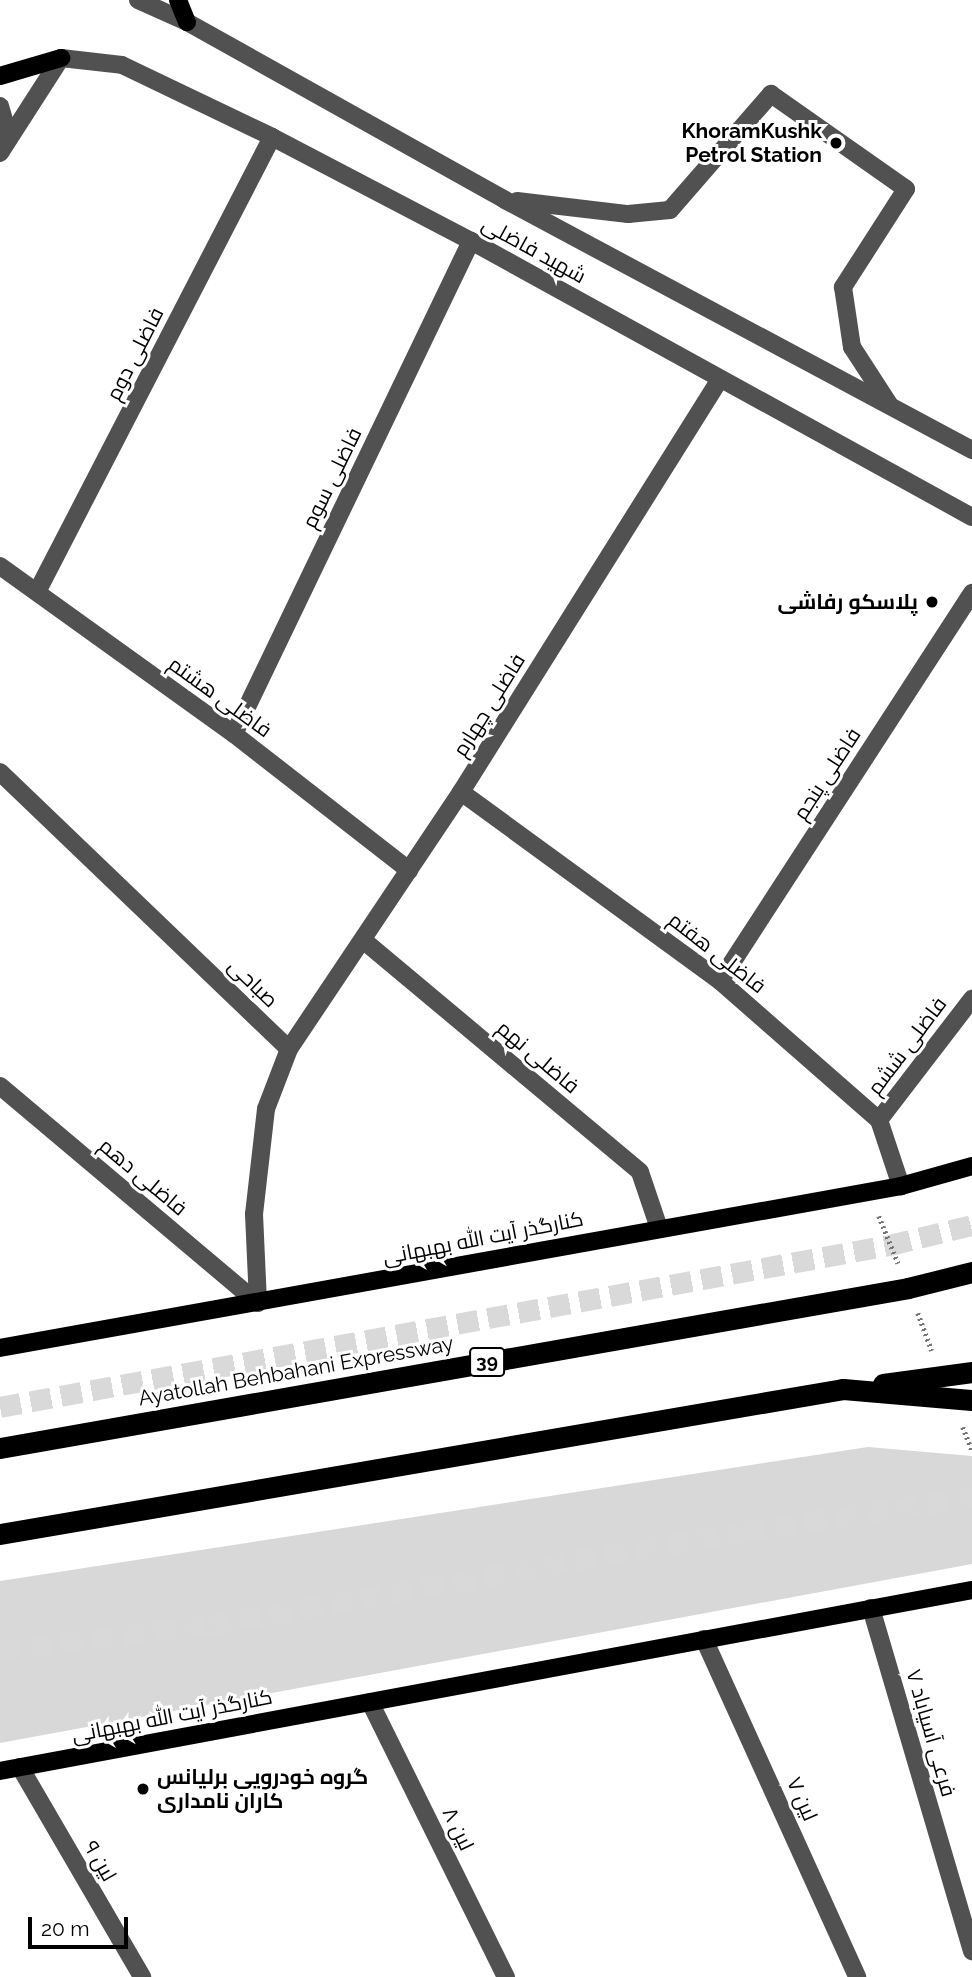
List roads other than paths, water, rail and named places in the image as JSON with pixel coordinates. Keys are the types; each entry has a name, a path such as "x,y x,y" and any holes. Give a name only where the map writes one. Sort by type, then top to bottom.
{"highway":[{"name":"Ayatollah Behbahani Expressway","path":"0,1448 908,1288 972,1272"},
{"path":"0,1534 843,1390 972,1372"},
{"path":"843,1390 972,1400"}],"main road":[{"path":"178,0 187,22"},
{"path":"0,76 61,58"},
{"name":"کنارگذر آیت الله بهبهانی","path":"0,1348 258,1303 868,1189 901,1186 972,1166"},
{"name":"کنارگذر آیت الله بهبهانی","path":"0,1771 972,1590"}],"street":[{"name":"شهید فاضلی","path":"138,0 187,22 505,200 972,450"},
{"name":"شهید فاضلی","path":"61,58 122,65 272,136 471,241 972,517"},
{"path":"1,151 61,58"},
{"path":"505,200 628,214 670,210 771,94 906,189 843,287 852,347 891,407"},
{"path":"0,106 5,123 1,151"},
{"name":"فاضلی دوم","path":"37,592 272,136"},
{"name":"فاضلی سوم","path":"234,734 471,241"},
{"name":"فاضلی چهارم","path":"289,1049 461,792 719,380"},
{"name":"فاضلی هشتم","path":"0,566 234,734 408,870"},
{"name":"فاضلی پنجم","path":"720,981 972,593"},
{"name":"صباحی","path":"0,772 289,1049"},
{"name":"فاضلی هفتم","path":"461,792 720,981 879,1120"},
{"name":"فاضلی نهم","path":"363,940 640,1172 659,1228"},
{"name":"فاضلی ششم","path":"879,1120 972,999"},
{"path":"258,1303 254,1214 266,1109 289,1049"},
{"name":"فاضلی دهم","path":"0,1086 258,1303"},
{"path":"879,1120 901,1186"},
{"name":"۷ فرعی آسیاباد","path":"870,1608 972,1951"},
{"name":"لین ۷","path":"704,1639 857,1977"},
{"name":"لین ۸","path":"370,1702 506,1977"},
{"name":"لین ۹","path":"20,1767 142,1977"}],"tunnel":[{"path":"0,1407 890,1245 972,1225"},
{"path":"0,1650 209,1625 744,1531 972,1498"}],"place":[{"name":"KhoramKushk Petrol Station","path":"836,143"},
{"name":"پلاسکو رفاشی","path":"932,602"},
{"name":"گروه خودرویی برلیانس کاران نامداری","path":"143,1789"}]}
